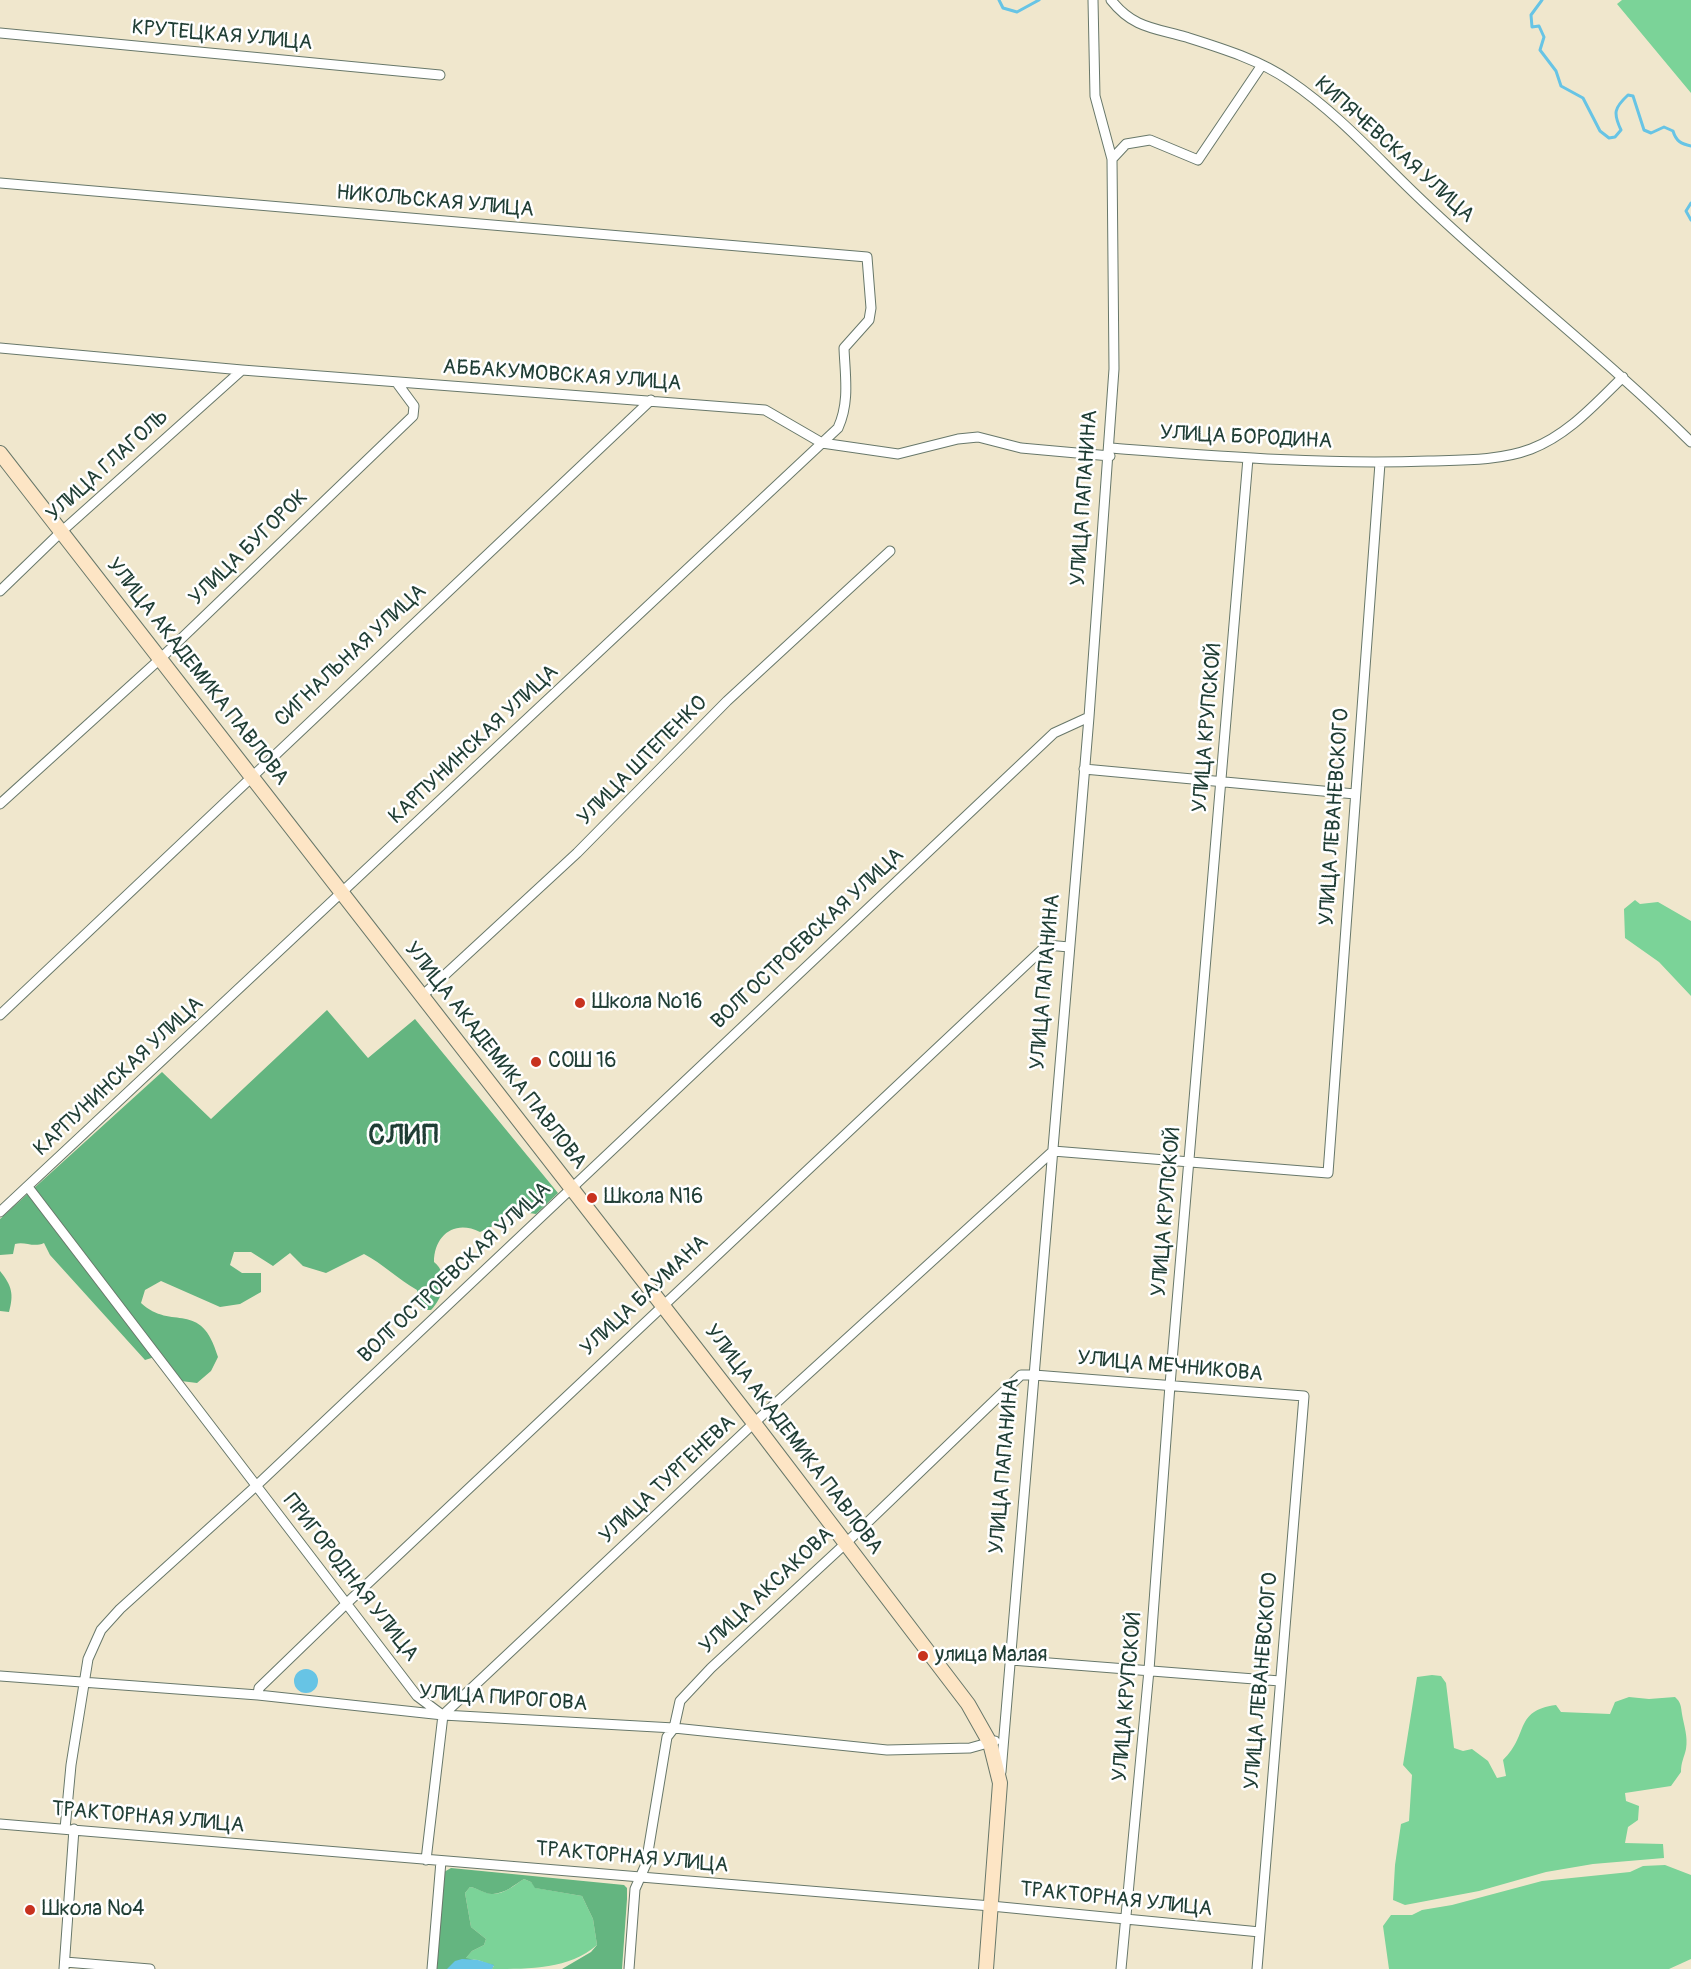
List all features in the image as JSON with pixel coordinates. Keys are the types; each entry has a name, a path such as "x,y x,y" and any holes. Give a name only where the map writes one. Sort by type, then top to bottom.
{"street":[{"name":"УЛИЦА ПАПАНИНА","path":"997,1741 1011,1660 1110,452 1114,369 1113,159 1095,96 1093,0"},
{"name":"КИПЯЧЕВСКАЯ УЛИЦА","path":"1111,0 1124,16 1150,29 1186,37 1262,65 1290,80 1330,112 1390,166 1430,208 1623,377 1691,442"},
{"name":"КРУТЕЦКАЯ УЛИЦА","path":"0,33 440,75"},
{"path":"1113,159 1126,144 1150,141 1198,160 1262,65"},
{"name":"НИКОЛЬСКАЯ УЛИЦА","path":"0,183 867,257"},
{"name":"КАРПУНИНСКАЯ УЛИЦА","path":"0,1212 838,428 844,414 844,348 869,320 872,308 867,257"},
{"name":"АББАКУМОВСКАЯ УЛИЦА","path":"0,348 397,383 765,410 822,443 898,454 958,439 978,437 1021,448 1110,452"},
{"name":"УЛИЦА ГЛАГОЛЬ","path":"0,591 61,532 242,370"},
{"name":"УЛИЦА БОРОДИНА","path":"1110,452 1380,463 1487,459 1530,450 1564,432 1623,377"},
{"name":"УЛИЦА БУГОРОК","path":"0,804 160,659 413,416 414,406 397,383"},
{"name":"СИГНАЛЬНАЯ УЛИЦА","path":"0,1015 250,776 651,400"},
{"name":"УЛИЦА АКАДЕМИКА ПАВЛОВА","path":"0,453 845,1544 944,1661 968,1704 997,1741 1000,1783 991,1906"},
{"name":"УЛИЦА КРУПСКОЙ","path":"1121,1969 1149,1670 1170,1386 1248,458"},
{"name":"УЛИЦА ЛЕВАНЕВСКОГО","path":"1189,1161 1328,1173 1380,463"},
{"name":"УЛИЦА ШТЕПЕНКО","path":"422,996 577,853 728,701 890,551"},
{"name":"ВОЛГОСТРОЕВСКАЯ УЛИЦА","path":"65,1966 70,1829 83,1681 94,1642 101,1630 120,1609 256,1486 1054,733 1089,717"},
{"path":"1084,769 1355,794"},
{"name":"УЛИЦА БАУМАНА","path":"258,1695 259,1688 347,1603 1047,945 1070,947"},
{"path":"1053,1151 1189,1161"},
{"name":"УЛИЦА ТУРГЕНЕВА","path":"443,1715 754,1424 1053,1151"},
{"name":"ПРИГОРОДНАЯ УЛИЦА","path":"28,1187 417,1696 443,1715"},
{"name":"УЛИЦА АКСАКОВА","path":"629,1969 635,1889 646,1864 667,1737 674,1728 680,1701 711,1668 845,1544 1021,1375 1034,1375"},
{"name":"УЛИЦА МЕЧНИКОВА","path":"1034,1375 1304,1396"},
{"name":"УЛИЦА ЛЕВАНЕВСКОГО","path":"1257,1969 1304,1396"},
{"path":"1011,1660 1280,1681"},
{"name":"УЛИЦА ПИРОГОВА","path":"0,1676 258,1695 443,1715 674,1728 887,1750 970,1748 997,1741"},
{"path":"426,1860 443,1715"},
{"name":"ТРАКТОРНАЯ УЛИЦА","path":"0,1824 991,1906 1260,1932"},
{"path":"432,1969 441,1861"},
{"path":"986,1969 991,1906"},
{"path":"65,1966 150,1969"}],"green space":[{"path":"1622,0 1691,0 1691,93 1617,4"},
{"path":"1635,900 1640,904 1658,902 1691,921 1691,996 1659,962 1625,938 1624,909"},
{"path":"327,1010 368,1058 415,1019 558,1193 536,1214 529,1213 520,1206 512,1206 495,1225 480,1232 462,1227 442,1237 435,1252 434,1262 442,1273 443,1286 439,1299 431,1310 421,1310 417,1290 364,1254 326,1273 303,1266 290,1253 273,1266 251,1252 234,1252 230,1265 242,1273 261,1273 261,1292 240,1304 220,1307 161,1281 145,1290 141,1303 164,1315 194,1322 203,1328 211,1339 218,1357 211,1371 197,1383 181,1381 158,1356 145,1360 50,1255 44,1243 15,1244 13,1254 0,1255 0,1219 162,1072 211,1119"},
{"path":"0,1271 11,1290 9,1312 0,1311"},
{"path":"1441,1676 1446,1683 1454,1748 1463,1751 1472,1749 1488,1761 1497,1778 1506,1776 1503,1760 1517,1741 1527,1718 1533,1712 1556,1705 1561,1712 1610,1714 1615,1702 1629,1697 1649,1699 1675,1697 1680,1705 1686,1740 1681,1772 1671,1786 1625,1793 1626,1801 1639,1806 1638,1820 1628,1827 1625,1843 1663,1844 1664,1858 1593,1864 1546,1872 1479,1891 1405,1905 1393,1900 1401,1824 1409,1821 1412,1775 1403,1765 1417,1677"},
{"path":"1665,1865 1691,1875 1691,1959 1669,1969 1389,1969 1383,1926 1391,1915 1412,1915 1422,1910 1452,1905 1542,1881 1630,1872 1643,1866"},
{"path":"451,1868 624,1885 627,1888 627,1899 622,1969 562,1969 591,1952 597,1945 593,1919 582,1896 535,1888 531,1882 524,1879 498,1893 488,1893 470,1887 465,1893 471,1927 486,1939 484,1945 472,1951 466,1958 494,1965 492,1969 437,1969 444,1872"},
{"path":"524,1879 536,1888 582,1896 593,1919 597,1945 574,1959 535,1968 492,1969 494,1966 478,1960 465,1959 472,1951 484,1945 486,1939 471,1927 465,1893 470,1887 497,1894"}],"water":[{"path":"306,1669 315,1672 318,1681 315,1690 306,1693 297,1690 294,1681 297,1672"},
{"path":"478,1960 494,1965 492,1969 447,1969 455,1961"}],"waterway":[{"path":"999,0 1003,8 1017,12 1039,0"},
{"path":"1542,0 1531,15 1532,27 1539,26 1544,37 1540,50 1556,71 1561,86 1583,98 1600,131 1609,138 1615,137 1621,130 1616,111 1628,95 1633,96 1644,130 1651,133 1664,127 1673,131 1679,142 1691,146"},
{"path":"1691,203 1686,211 1691,220"}],"place":[{"name":"Школа №16","path":"580,1003"},
{"name":"СОШ 16","path":"536,1062"},
{"name":"Школа N16","path":"592,1198"},
{"name":"улица Малая","path":"923,1656"},
{"name":"Школа №4","path":"30,1910"}],"district":[{"name":"СЛИП","path":"404,1137"}]}
